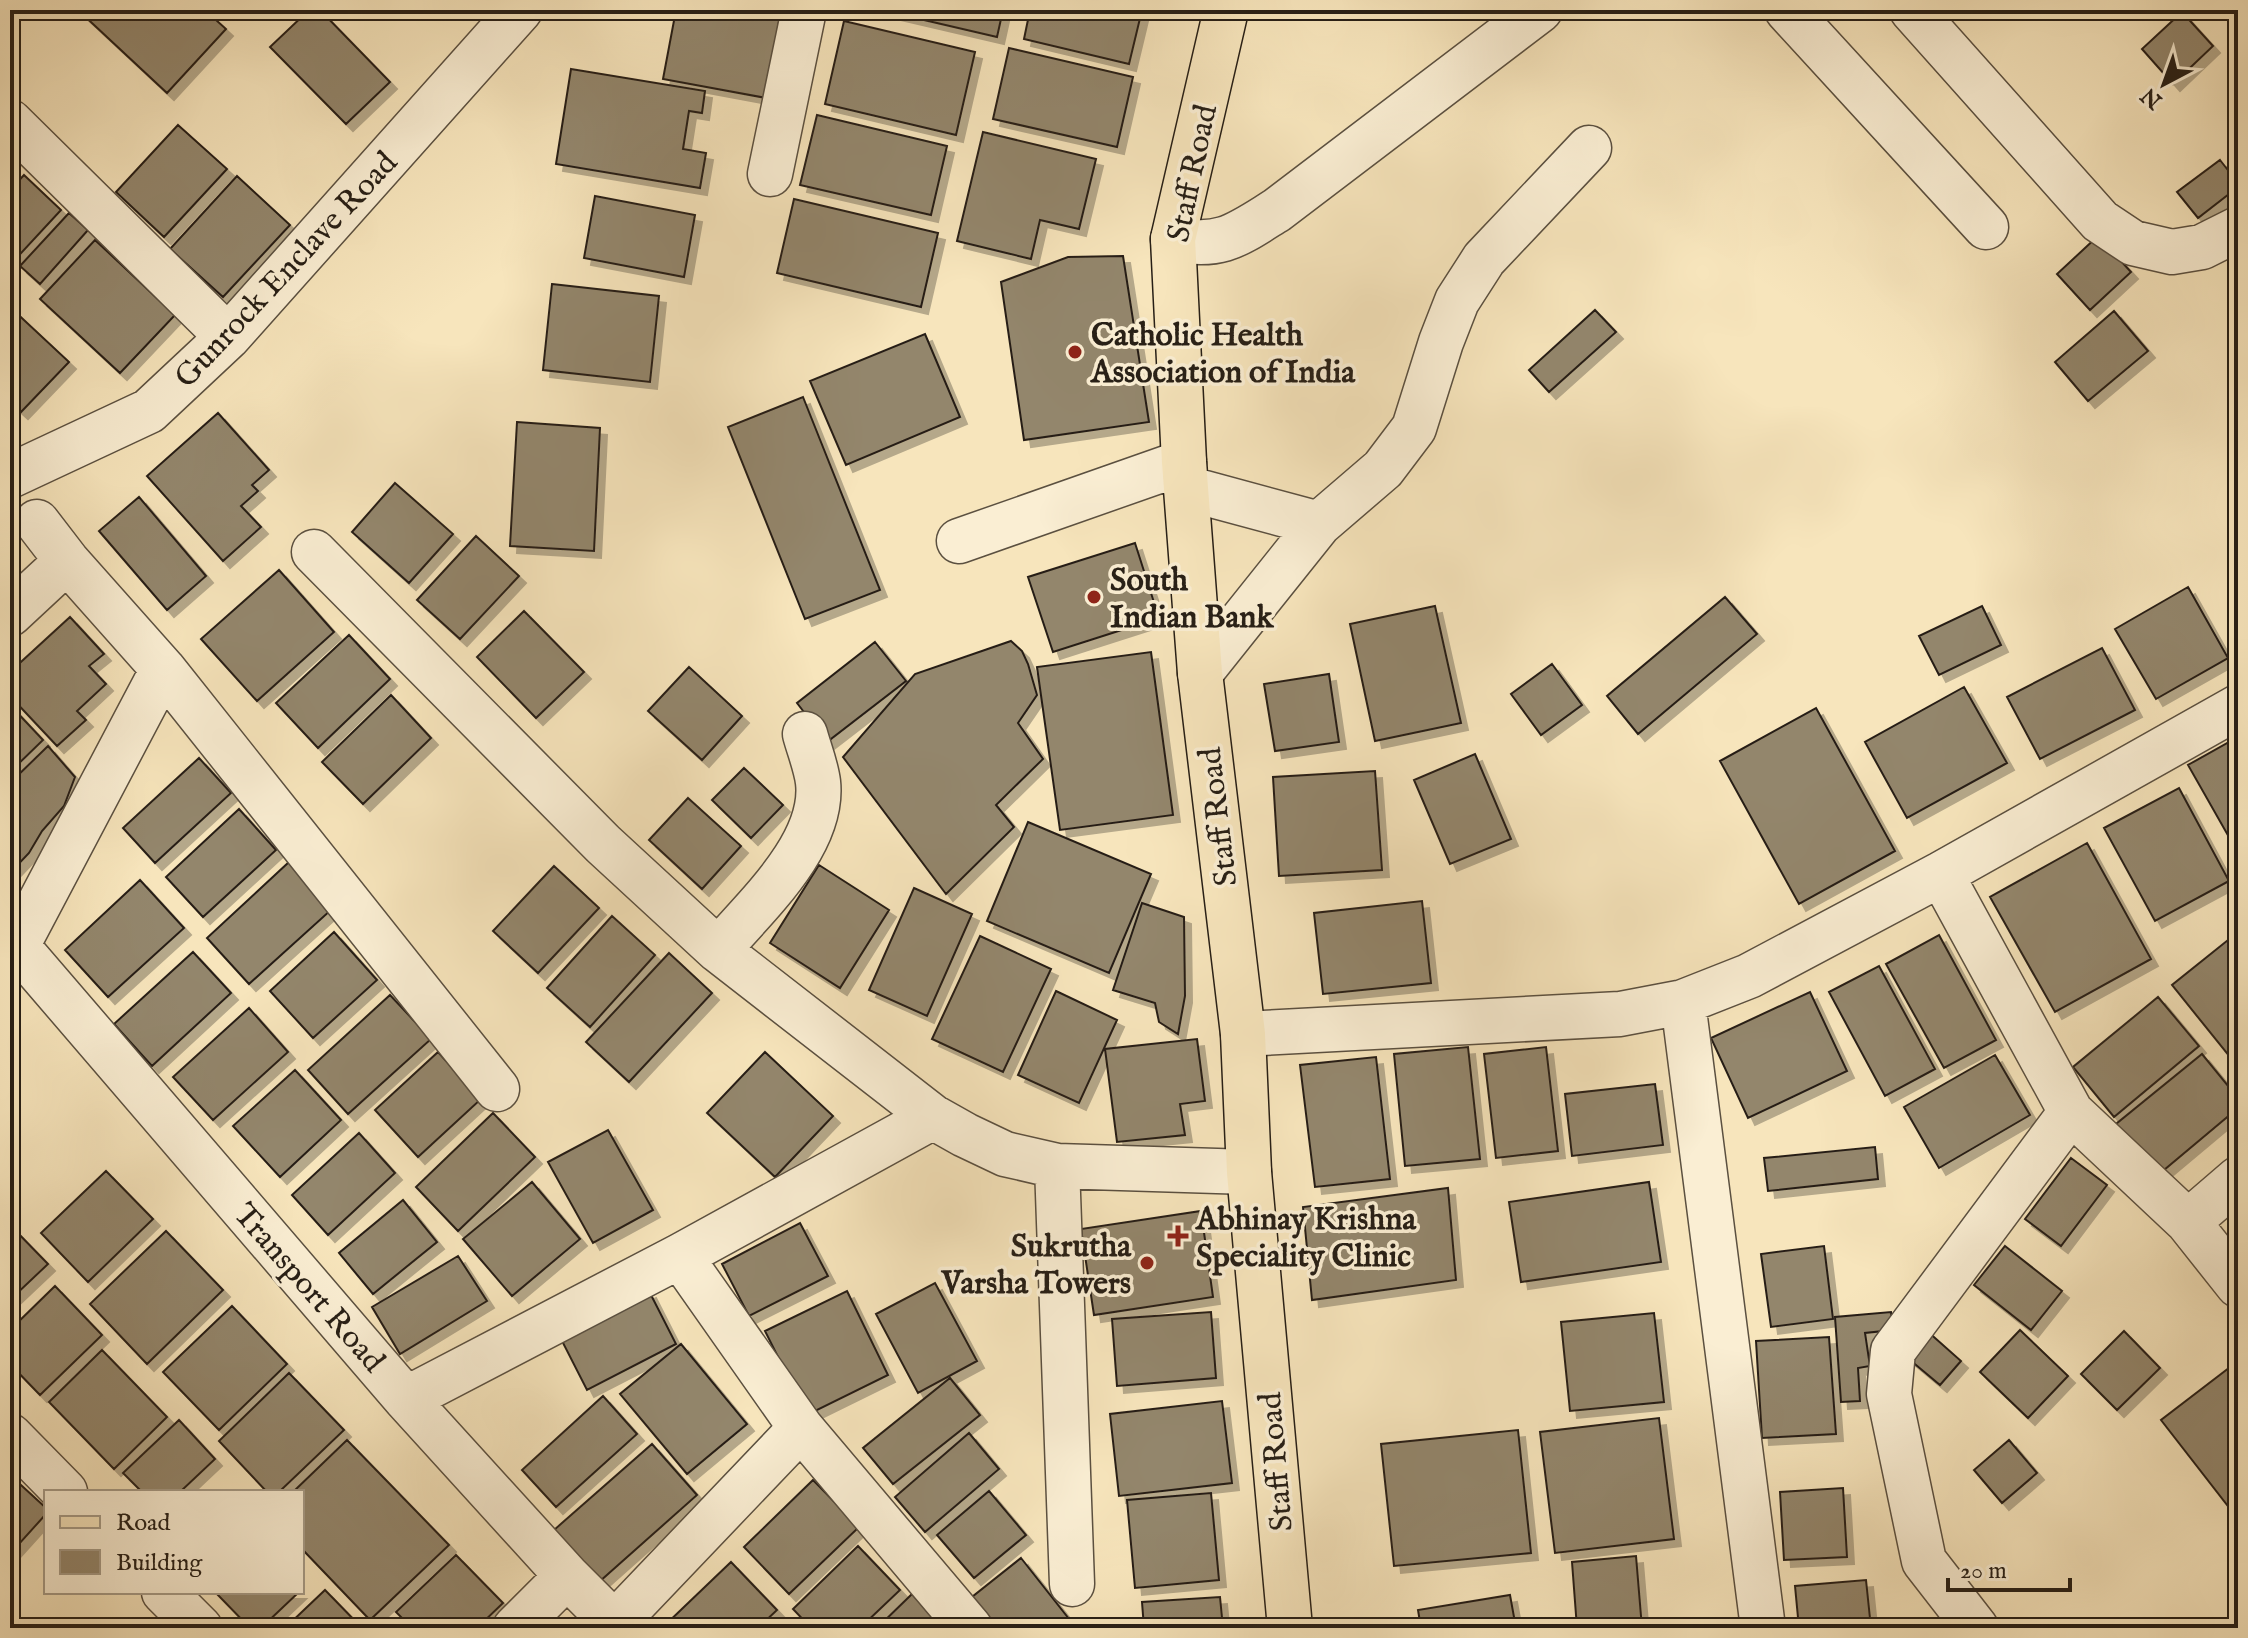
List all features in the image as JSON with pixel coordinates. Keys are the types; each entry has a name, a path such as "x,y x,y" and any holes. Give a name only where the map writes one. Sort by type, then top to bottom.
{"main road":[{"name":"Staff Road","path":"1226,10 1173,239 1185,475 1200,673 1243,1034 1249,1172 1290,1628"}],"street":[{"path":"770,174 804,10"},
{"path":"1173,239 1194,244 1215,243 1236,236 1277,210 1540,10"},
{"path":"1787,10 1986,227"},
{"path":"1912,10 2100,221 2133,243 2172,252 2202,247 2238,229"},
{"name":"Gunrock Enclave Road","path":"10,476 149,411 228,337 507,19"},
{"path":"10,122 228,337"},
{"path":"1200,673 1319,524 1383,469 1414,428 1457,301 1484,259 1589,148"},
{"path":"959,541 1185,475 1319,524"},
{"path":"37,522 67,561 163,669 497,1089"},
{"path":"314,552 603,844 718,950 933,1117 1005,1154 1057,1166 1249,1172"},
{"path":"10,614 67,561"},
{"path":"12,949 163,669"},
{"path":"1243,1034 1620,1014 1683,1002 1749,976 1941,874 2238,707"},
{"path":"718,950 793,863 806,841 816,810 818,783 805,734"},
{"path":"1941,874 2071,1112 2188,1222 2238,1285"},
{"name":"Transport Road","path":"12,949 406,1399 567,1576 617,1626"},
{"path":"1683,1002 1763,1628"},
{"path":"1976,1628 1924,1561 1889,1394 1893,1351 2071,1112"},
{"path":"406,1399 680,1256 933,1117"},
{"path":"1057,1166 1072,1584"},
{"path":"2188,1222 2238,1179"},
{"path":"680,1256 801,1428 970,1628"},
{"path":"617,1626 801,1428"},
{"path":"10,1436 63,1490"},
{"path":"515,1628 567,1576"},
{"path":"166,1594 200,1628"}],"building":[{"path":"78,10 205,10 226,29 167,93"},
{"path":"309,10 320,10 390,82 346,124 270,47"},
{"path":"676,10 781,10 766,98 663,79"},
{"path":"881,10 1003,10 997,37"},
{"path":"1030,10 1142,10 1129,64 1024,39"},
{"path":"2182,12 2213,46 2173,84 2142,49"},
{"path":"844,21 975,52 956,135 825,104"},
{"path":"1009,48 1133,77 1117,147 993,119"},
{"path":"571,69 705,91 702,113 689,111 683,149 706,153 700,188 556,164"},
{"path":"817,115 947,146 931,215 800,185"},
{"path":"178,125 227,169 164,237 116,192"},
{"path":"983,132 1096,159 1079,229 1040,220 1031,259 957,241"},
{"path":"2220,160 2238,187 2198,218 2177,192"},
{"path":"24,175 61,210 10,265 10,190"},
{"path":"237,176 290,225 223,297 170,249"},
{"path":"595,196 695,215 684,277 584,258"},
{"path":"794,199 938,233 921,307 777,273"},
{"path":"69,213 88,230 40,284 20,266"},
{"path":"2098,236 2131,272 2090,310 2057,274"},
{"path":"95,240 175,315 120,373 40,299"},
{"name":"Catholic Health Association of India","path":"1123,256 1149,422 1024,440 1001,282 1068,257"},
{"path":"552,284 659,296 650,382 543,370"},
{"path":"10,307 69,362 21,412 10,402"},
{"path":"1595,310 1616,332 1549,392 1529,370"},
{"path":"2114,311 2148,351 2088,401 2055,362"},
{"path":"925,334 960,417 846,465 810,381"},
{"path":"803,397 880,590 805,619 728,427"},
{"path":"218,413 269,470 252,485 258,491 241,506 261,527 223,561 147,476"},
{"path":"517,422 600,428 594,551 510,546"},
{"path":"395,483 453,534 409,583 352,532"},
{"path":"139,497 206,576 167,610 99,531"},
{"path":"476,536 519,576 460,639 417,600"},
{"name":"South Indian Bank","path":"1135,543 1159,618 1053,652 1028,577"},
{"path":"279,570 334,632 257,701 201,639"},
{"path":"2188,587 2228,658 2156,699 2115,629"},
{"path":"1725,597 1757,634 1638,734 1607,696"},
{"path":"1435,606 1461,723 1375,741 1350,624"},
{"path":"1982,606 2001,645 1939,675 1919,636"},
{"path":"524,611 584,672 536,718 477,657"},
{"path":"70,617 104,654 89,666 106,684 77,711 86,720 57,746 10,696 10,672"},
{"path":"349,635 390,679 318,748 276,703"},
{"path":"1011,641 1022,651 1037,695 1018,723 1043,759 996,805 1014,827 946,894 843,757 915,674"},
{"path":"875,642 906,681 827,742 797,703"},
{"path":"2102,648 2135,710 2040,759 2007,697"},
{"path":"1151,652 1173,815 1060,830 1037,667"},
{"path":"1552,664 1582,705 1541,735 1511,694"},
{"path":"689,667 742,716 702,760 648,711"},
{"path":"1329,674 1339,742 1275,751 1264,684"},
{"path":"1964,687 2007,763 1907,818 1865,742"},
{"path":"391,695 431,738 363,804 322,762"},
{"path":"10,705 43,740 10,772"},
{"path":"1816,708 1895,851 1799,904 1720,761"},
{"path":"2238,737 2238,853 2188,765"},
{"path":"48,746 75,777 64,806 10,873 10,783"},
{"path":"1475,754 1511,839 1450,864 1414,780"},
{"path":"199,758 231,793 155,863 123,828"},
{"path":"744,768 783,805 751,838 712,800"},
{"path":"1375,771 1382,870 1279,876 1273,777"},
{"path":"2179,788 2229,881 2155,921 2104,828"},
{"path":"688,798 741,846 702,889 649,840"},
{"path":"239,809 276,850 203,917 166,877"},
{"path":"1028,822 1151,874 1109,973 987,921"},
{"path":"2087,843 2151,959 2055,1012 1990,897"},
{"path":"289,862 332,909 249,984 207,938"},
{"path":"819,865 889,910 840,988 770,943"},
{"path":"554,866 599,908 538,973 493,931"},
{"path":"140,880 184,928 108,997 65,950"},
{"path":"914,888 972,914 927,1016 869,990"},
{"path":"1422,901 1431,983 1323,994 1314,913"},
{"path":"1142,903 1184,917 1185,996 1178,1034 1159,1022 1155,1003 1113,990"},
{"path":"612,916 655,955 590,1027 547,988"},
{"path":"334,932 377,980 313,1038 270,991"},
{"path":"2238,932 2238,1067 2172,985"},
{"path":"1939,935 1996,1040 1944,1068 1886,964"},
{"path":"980,936 1051,969 1003,1072 932,1039"},
{"path":"193,952 231,993 152,1066 114,1024"},
{"path":"669,953 712,993 629,1082 586,1042"},
{"path":"1879,966 1935,1069 1885,1096 1829,992"},
{"path":"1056,991 1117,1020 1079,1103 1018,1075"},
{"path":"1810,992 1847,1071 1748,1118 1711,1038"},
{"path":"390,995 431,1039 348,1114 308,1070"},
{"path":"2158,997 2199,1046 2114,1117 2073,1067"},
{"path":"249,1008 288,1052 213,1120 173,1077"},
{"path":"1197,1039 1205,1101 1180,1104 1185,1135 1117,1142 1105,1049"},
{"path":"1468,1047 1480,1159 1405,1166 1394,1054"},
{"path":"1546,1047 1558,1151 1496,1158 1484,1054"},
{"path":"438,1052 481,1099 418,1157 375,1110"},
{"path":"765,1052 833,1116 775,1177 707,1113"},
{"path":"2202,1054 2238,1098 2238,1108 2158,1175 2116,1124"},
{"path":"1995,1055 2030,1115 1939,1168 1904,1107"},
{"path":"1376,1057 1390,1179 1315,1187 1300,1065"},
{"path":"295,1070 341,1120 280,1177 233,1126"},
{"path":"1655,1084 1663,1145 1572,1156 1565,1094"},
{"path":"493,1113 535,1157 458,1231 416,1187"},
{"path":"608,1130 653,1210 593,1243 548,1162"},
{"path":"359,1133 395,1173 328,1235 292,1195"},
{"path":"1875,1147 1878,1179 1768,1191 1764,1158"},
{"path":"2071,1158 2107,1185 2061,1246 2025,1219"},
{"path":"106,1171 153,1219 88,1282 41,1233"},
{"path":"532,1182 580,1239 512,1296 463,1239"},
{"path":"1649,1182 1661,1262 1521,1282 1509,1202"},
{"path":"1448,1188 1456,1280 1312,1300 1303,1207"},
{"path":"403,1200 437,1242 373,1294 339,1253"},
{"name":"Sukrutha Varsha Towers","path":"1201,1211 1213,1297 1094,1315 1081,1229"},
{"path":"800,1223 828,1276 749,1316 722,1264"},
{"path":"10,1225 48,1264 10,1300"},
{"path":"166,1231 223,1290 147,1364 90,1304"},
{"path":"1824,1246 1833,1319 1771,1327 1761,1254"},
{"path":"2005,1246 2062,1291 2031,1330 1974,1285"},
{"path":"458,1256 487,1301 400,1354 372,1307"},
{"path":"935,1283 977,1361 918,1393 876,1314"},
{"path":"55,1286 102,1335 40,1395 10,1364 10,1330"},
{"path":"649,1291 676,1344 587,1390 560,1337"},
{"path":"847,1291 888,1375 807,1415 765,1331"},
{"path":"232,1306 287,1364 219,1430 163,1372"},
{"path":"1211,1312 1216,1378 1117,1386 1112,1319"},
{"path":"1891,1312 1893,1330 1865,1333 1870,1366 1858,1368 1860,1401 1841,1402 1835,1317"},
{"path":"1654,1313 1664,1402 1570,1411 1561,1322"},
{"path":"1926,1330 1961,1361 1940,1385 1904,1355"},
{"path":"2020,1330 2068,1376 2028,1418 1980,1372"},
{"path":"2124,1331 2160,1368 2117,1410 2081,1374"},
{"path":"1829,1337 1836,1434 1762,1438 1756,1341"},
{"path":"681,1344 747,1424 687,1474 620,1394"},
{"path":"102,1350 167,1417 114,1469 49,1402"},
{"path":"2238,1361 2238,1519 2161,1420"},
{"path":"289,1373 344,1430 281,1490 265,1490 219,1441"},
{"path":"950,1378 980,1415 893,1484 863,1448"},
{"path":"603,1396 637,1434 556,1507 522,1470"},
{"path":"1222,1401 1232,1483 1119,1496 1110,1414"},
{"path":"1659,1418 1674,1539 1555,1553 1540,1432"},
{"path":"179,1420 215,1459 182,1490 140,1490 123,1473"},
{"path":"1518,1430 1531,1553 1394,1566 1381,1444"},
{"path":"969,1433 999,1469 925,1532 895,1497"},
{"path":"347,1440 449,1545 370,1620 304,1551 304,1490 295,1490"},
{"path":"2009,1440 2037,1473 2002,1503 1974,1470"},
{"path":"652,1444 697,1495 599,1582 554,1530"},
{"path":"10,1475 44,1506 44,1516 10,1554"},
{"path":"813,1480 859,1527 789,1594 744,1547"},
{"path":"1843,1488 1847,1557 1784,1560 1780,1492"},
{"path":"989,1491 1026,1535 974,1578 937,1535"},
{"path":"1211,1493 1219,1580 1135,1588 1127,1500"},
{"path":"858,1546 900,1590 860,1628 811,1628 793,1609"},
{"path":"456,1555 503,1603 477,1628 412,1628 396,1612"},
{"path":"1636,1556 1642,1628 1577,1628 1572,1562"},
{"path":"1021,1558 1073,1624 1067,1628 997,1628 972,1597"},
{"path":"731,1562 777,1610 758,1628 662,1628"},
{"path":"1866,1580 1871,1628 1799,1628 1795,1586"},
{"path":"325,1590 362,1628 285,1628"},
{"path":"217,1594 297,1594 261,1628 250,1628"},
{"path":"912,1594 945,1628 877,1628"},
{"path":"1510,1595 1516,1628 1421,1628 1418,1610"},
{"path":"1220,1597 1223,1628 1144,1628 1142,1602"}],"place":[{"name":"Catholic Health Association of India","path":"1075,352"},
{"name":"South Indian Bank","path":"1094,597"},
{"name":"Abhinay Krishna Speciality Clinic","path":"1178,1236"},
{"name":"Sukrutha Varsha Towers","path":"1147,1263"}]}
